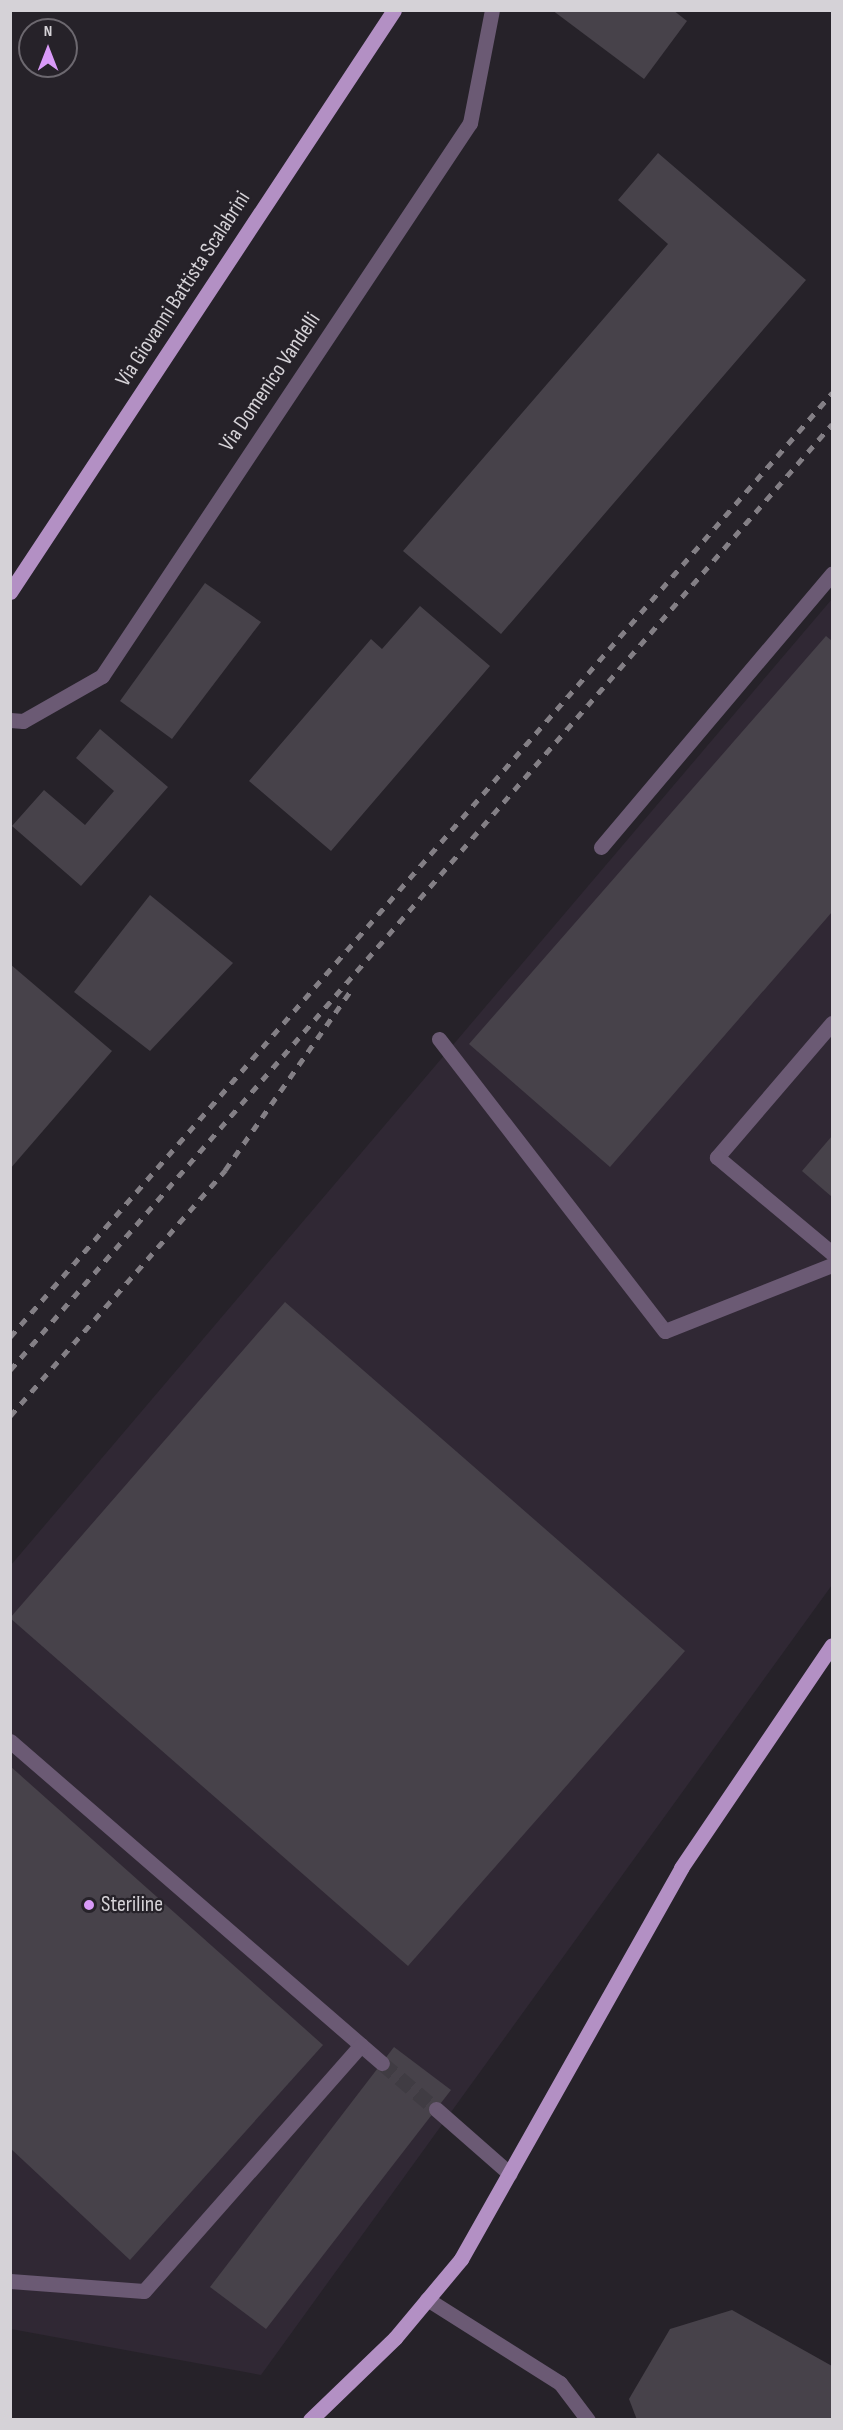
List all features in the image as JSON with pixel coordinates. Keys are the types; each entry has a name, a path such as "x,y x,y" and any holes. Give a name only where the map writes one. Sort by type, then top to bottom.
{"main road":[{"name":"Via Giovanni Battista Scalabrini","path":"10,591 394,10"},
{"path":"310,2420 395,2338 461,2259 681,1868 832,1644"}],"lane":[{"name":"Via Domenico Vandelli","path":"10,720 23,721 102,675 470,123 492,10"},
{"path":"601,848 832,574"},
{"path":"832,1023 717,1157 832,1253"},
{"path":"439,1040 665,1331 832,1265"},
{"path":"10,1740 382,2063"},
{"path":"10,2282 144,2290 361,2045"},
{"path":"436,2109 510,2174"},
{"path":"428,2299 560,2383 588,2420"}],"shaded area":[{"path":"832,599 832,1585 261,2375 11,2329 11,1565"}],"building":[{"path":"552,10 673,10 687,21 644,79"},
{"path":"658,153 806,280 501,634 403,551 668,244 618,200"},
{"path":"205,583 261,622 172,739 120,701"},
{"path":"420,606 490,666 331,851 249,781 371,639 382,649"},
{"path":"826,636 832,641 832,912 610,1167 469,1044"},
{"path":"100,729 168,787 81,886 12,826 44,790 85,825 114,791 76,758"},
{"path":"150,895 233,963 150,1051 74,992"},
{"path":"10,964 112,1051 10,1169"},
{"path":"832,1136 832,1197 802,1171"},
{"path":"285,1302 685,1651 408,1966 10,1618"},
{"name":"Steriline","path":"10,1766 323,2045 130,2260 10,2148"},
{"path":"394,2047 451,2090 266,2329 210,2287"},
{"path":"732,2310 832,2366 832,2420 637,2420 629,2399 670,2329"}],"tunnel":[{"path":"382,2063 436,2109"}],"railway":[{"path":"10,1337 832,393"},
{"path":"10,1370 832,424"},
{"path":"10,1416 225,1170 351,990"}],"place":[{"name":"Steriline","path":"89,1905"}]}
